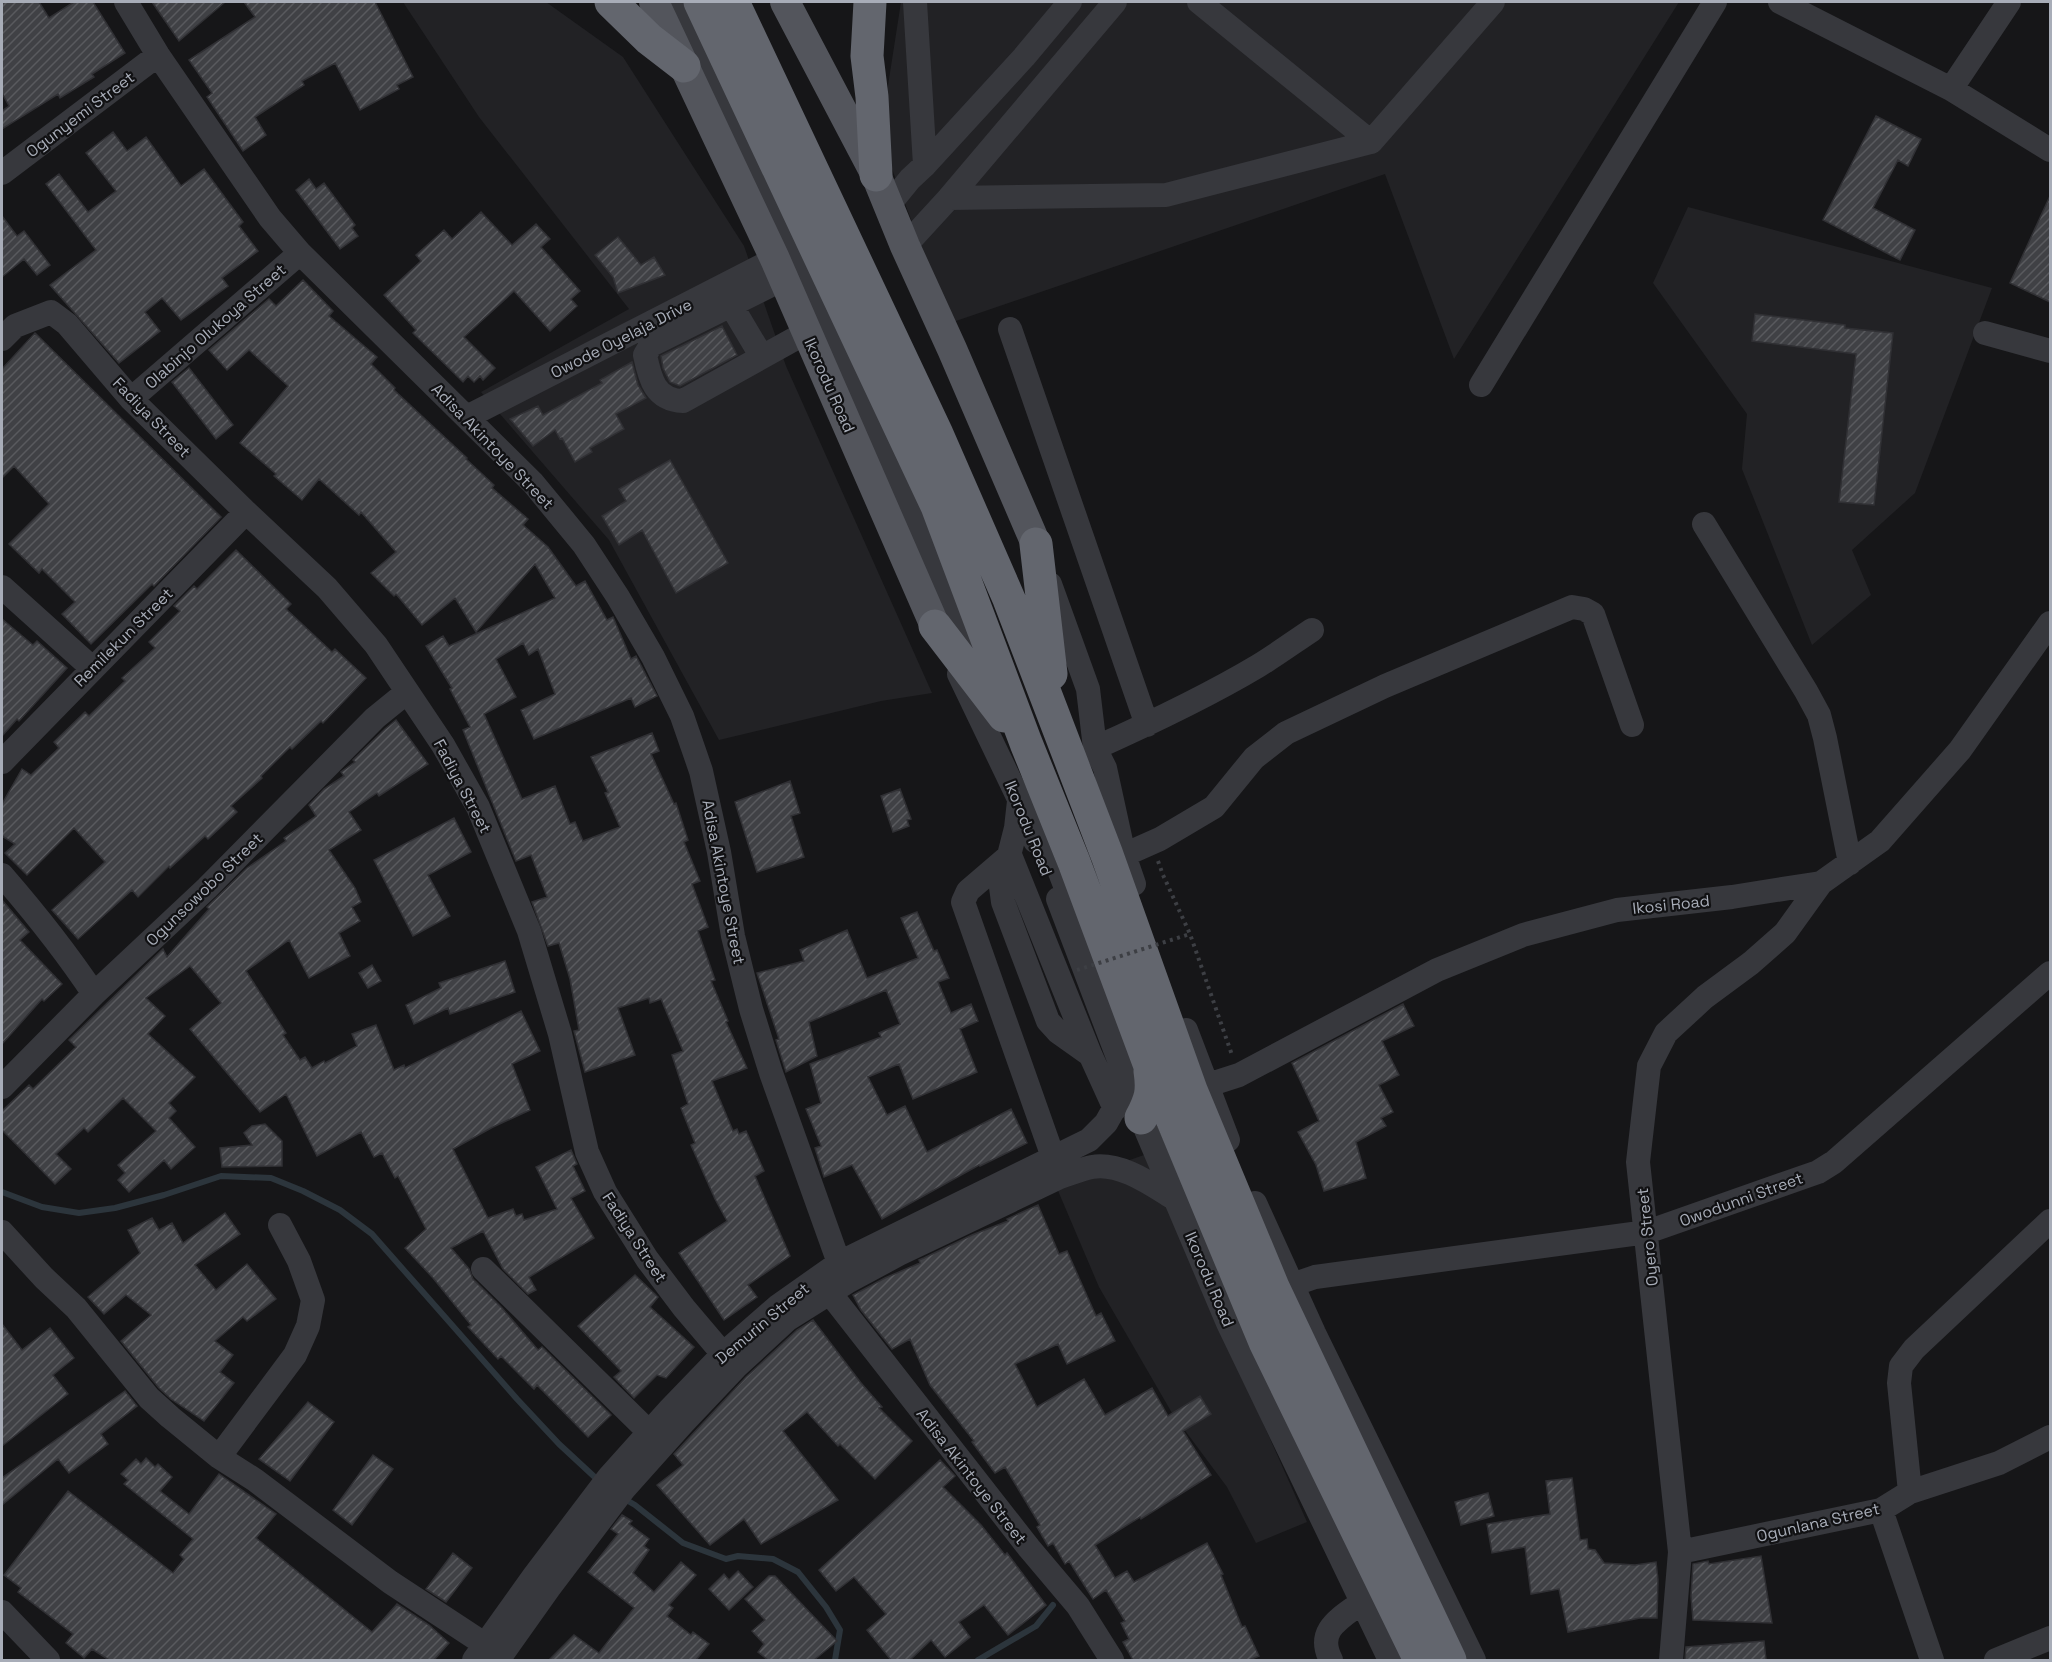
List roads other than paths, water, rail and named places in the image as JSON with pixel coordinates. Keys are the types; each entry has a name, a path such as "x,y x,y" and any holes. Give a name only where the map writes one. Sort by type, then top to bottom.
{"highway":[{"path":"610,2 649,39 684,66"},
{"name":"Ikorodu Road","path":"700,2 937,506 1026,743 1074,862 1127,1083 1265,1342 1420,1660"},
{"path":"733,2 937,434 1009,599 1107,855 1195,1101 1273,1287 1450,1660"},
{"path":"870,2 867,56 872,97 876,175"},
{"path":"1036,544 1056,721"},
{"path":"935,626 1026,743"}],"main road":[{"name":"Ikorodu Road","path":"654,2 779,269 935,626"},
{"path":"785,2 876,175 1036,544"}],"street":[{"name":"Adisa Akintoye Street","path":"126,2 159,55 270,218 300,254 533,483 584,545 653,657 682,716 701,771 751,1009 771,1073 839,1263"},
{"path":"677,2 951,599 993,700 1127,1083"},
{"path":"746,2 1012,585 1056,721"},
{"path":"915,2 925,165"},
{"path":"888,206 910,179 1024,57 1070,2"},
{"path":"905,246 949,198 1115,2"},
{"path":"1199,2 1371,142"},
{"path":"949,198 1166,195 1371,142 1493,2"},
{"path":"1481,385 1715,2"},
{"path":"1780,2 1951,89 2050,150"},
{"path":"1951,89 2009,2"},
{"name":"Ogunyemi Street","path":"2,173 159,55"},
{"name":"Olabinjo Olukoya Street","path":"131,399 300,254"},
{"path":"779,269 731,305 651,345 645,355 659,394 671,400 683,401 807,332"},
{"name":"Owode Oyelaja Drive","path":"467,417 779,269"},
{"path":"731,305 762,357"},
{"name":"Fadiya Street","path":"2,339 15,326 51,312 68,324 131,399 327,588 376,645 443,745 478,807 529,931 560,1034 587,1152 605,1192 647,1259 723,1354"},
{"path":"1010,329 1147,725"},
{"path":"1985,333 2050,351"},
{"name":"Remilekun Street","path":"2,762 246,512"},
{"path":"1704,524 1819,715 1826,738 1850,863"},
{"path":"1036,544 1088,689 1095,748 1105,768 1124,855 1178,1011 1238,1167 1292,1285 1474,1660"},
{"path":"2,586 92,668"},
{"path":"1124,855 1152,843 1214,807 1254,758 1286,733 1385,686 1572,608 1584,609 1593,614 1632,724"},
{"name":"Ikorodu Road","path":"935,626 1019,799 1127,1083 1228,1323 1390,1660"},
{"path":"1095,748 1147,725 1260,665 1312,630"},
{"name":"Ikosi Road","path":"1208,1085 1239,1074 1437,970 1524,935 1617,910 1732,897 1821,883 1880,841 1960,750 2048,634"},
{"name":"Ogunsowobo Street","path":"2,1087 94,994 207,888 375,718 407,692"},
{"path":"1019,799 1016,828 1001,887 1003,902 1048,1021 1058,1032 1127,1083"},
{"path":"1016,828 1127,1083 1402,1660"},
{"path":"1010,855 968,891 963,902 1057,1168"},
{"path":"2,875 33,911 94,994"},
{"name":"Oyero Street","path":"1671,1660 1680,1552 1638,1162 1649,1066 1666,1033 1705,997 1785,933 1821,883"},
{"name":"Owodunni Street","path":"1292,1285 1315,1277 1647,1232 1818,1172 1834,1162 2050,973"},
{"name":"Demurin Street","path":"617,1483 683,1423 736,1367 788,1319 829,1292 1057,1168 1106,1123 1127,1083"},
{"name":"Demurin Street","path":"490,1655 549,1588 592,1516 617,1483 649,1432 723,1354 778,1306 839,1263 1057,1168 1094,1166 1118,1169 1146,1181 1175,1199"},
{"path":"1910,1492 1899,1383 1901,1366 1914,1349 2050,1221"},
{"path":"219,1457 295,1355 308,1326 313,1300 299,1261 279,1225"},
{"path":"2,1232 44,1278 76,1308 149,1398 219,1457 255,1479 490,1655"},
{"path":"483,1269 649,1432"},
{"name":"Adisa Akintoye Street","path":"829,1292 1029,1548 1078,1606 1112,1660"},
{"name":"Ogunlana Street","path":"1680,1552 1881,1510 1910,1492 1999,1463 2050,1437"},
{"path":"1881,1510 1932,1660"},
{"path":"1331,1660 1327,1654 1326,1638 1329,1630 1334,1623 1362,1602"},
{"path":"2,1612 48,1660"},
{"path":"2010,1658 2050,1638"}],"waterway":[{"path":"2,1192 42,1207 79,1213 115,1208 221,1176 271,1178 303,1191 340,1210 372,1234 517,1399 559,1444 600,1482"},
{"path":"623,1498 683,1543 726,1559 738,1556 773,1559 798,1572 826,1607 840,1630 835,1660"},
{"path":"978,1660 1036,1626 1053,1605"}]}
